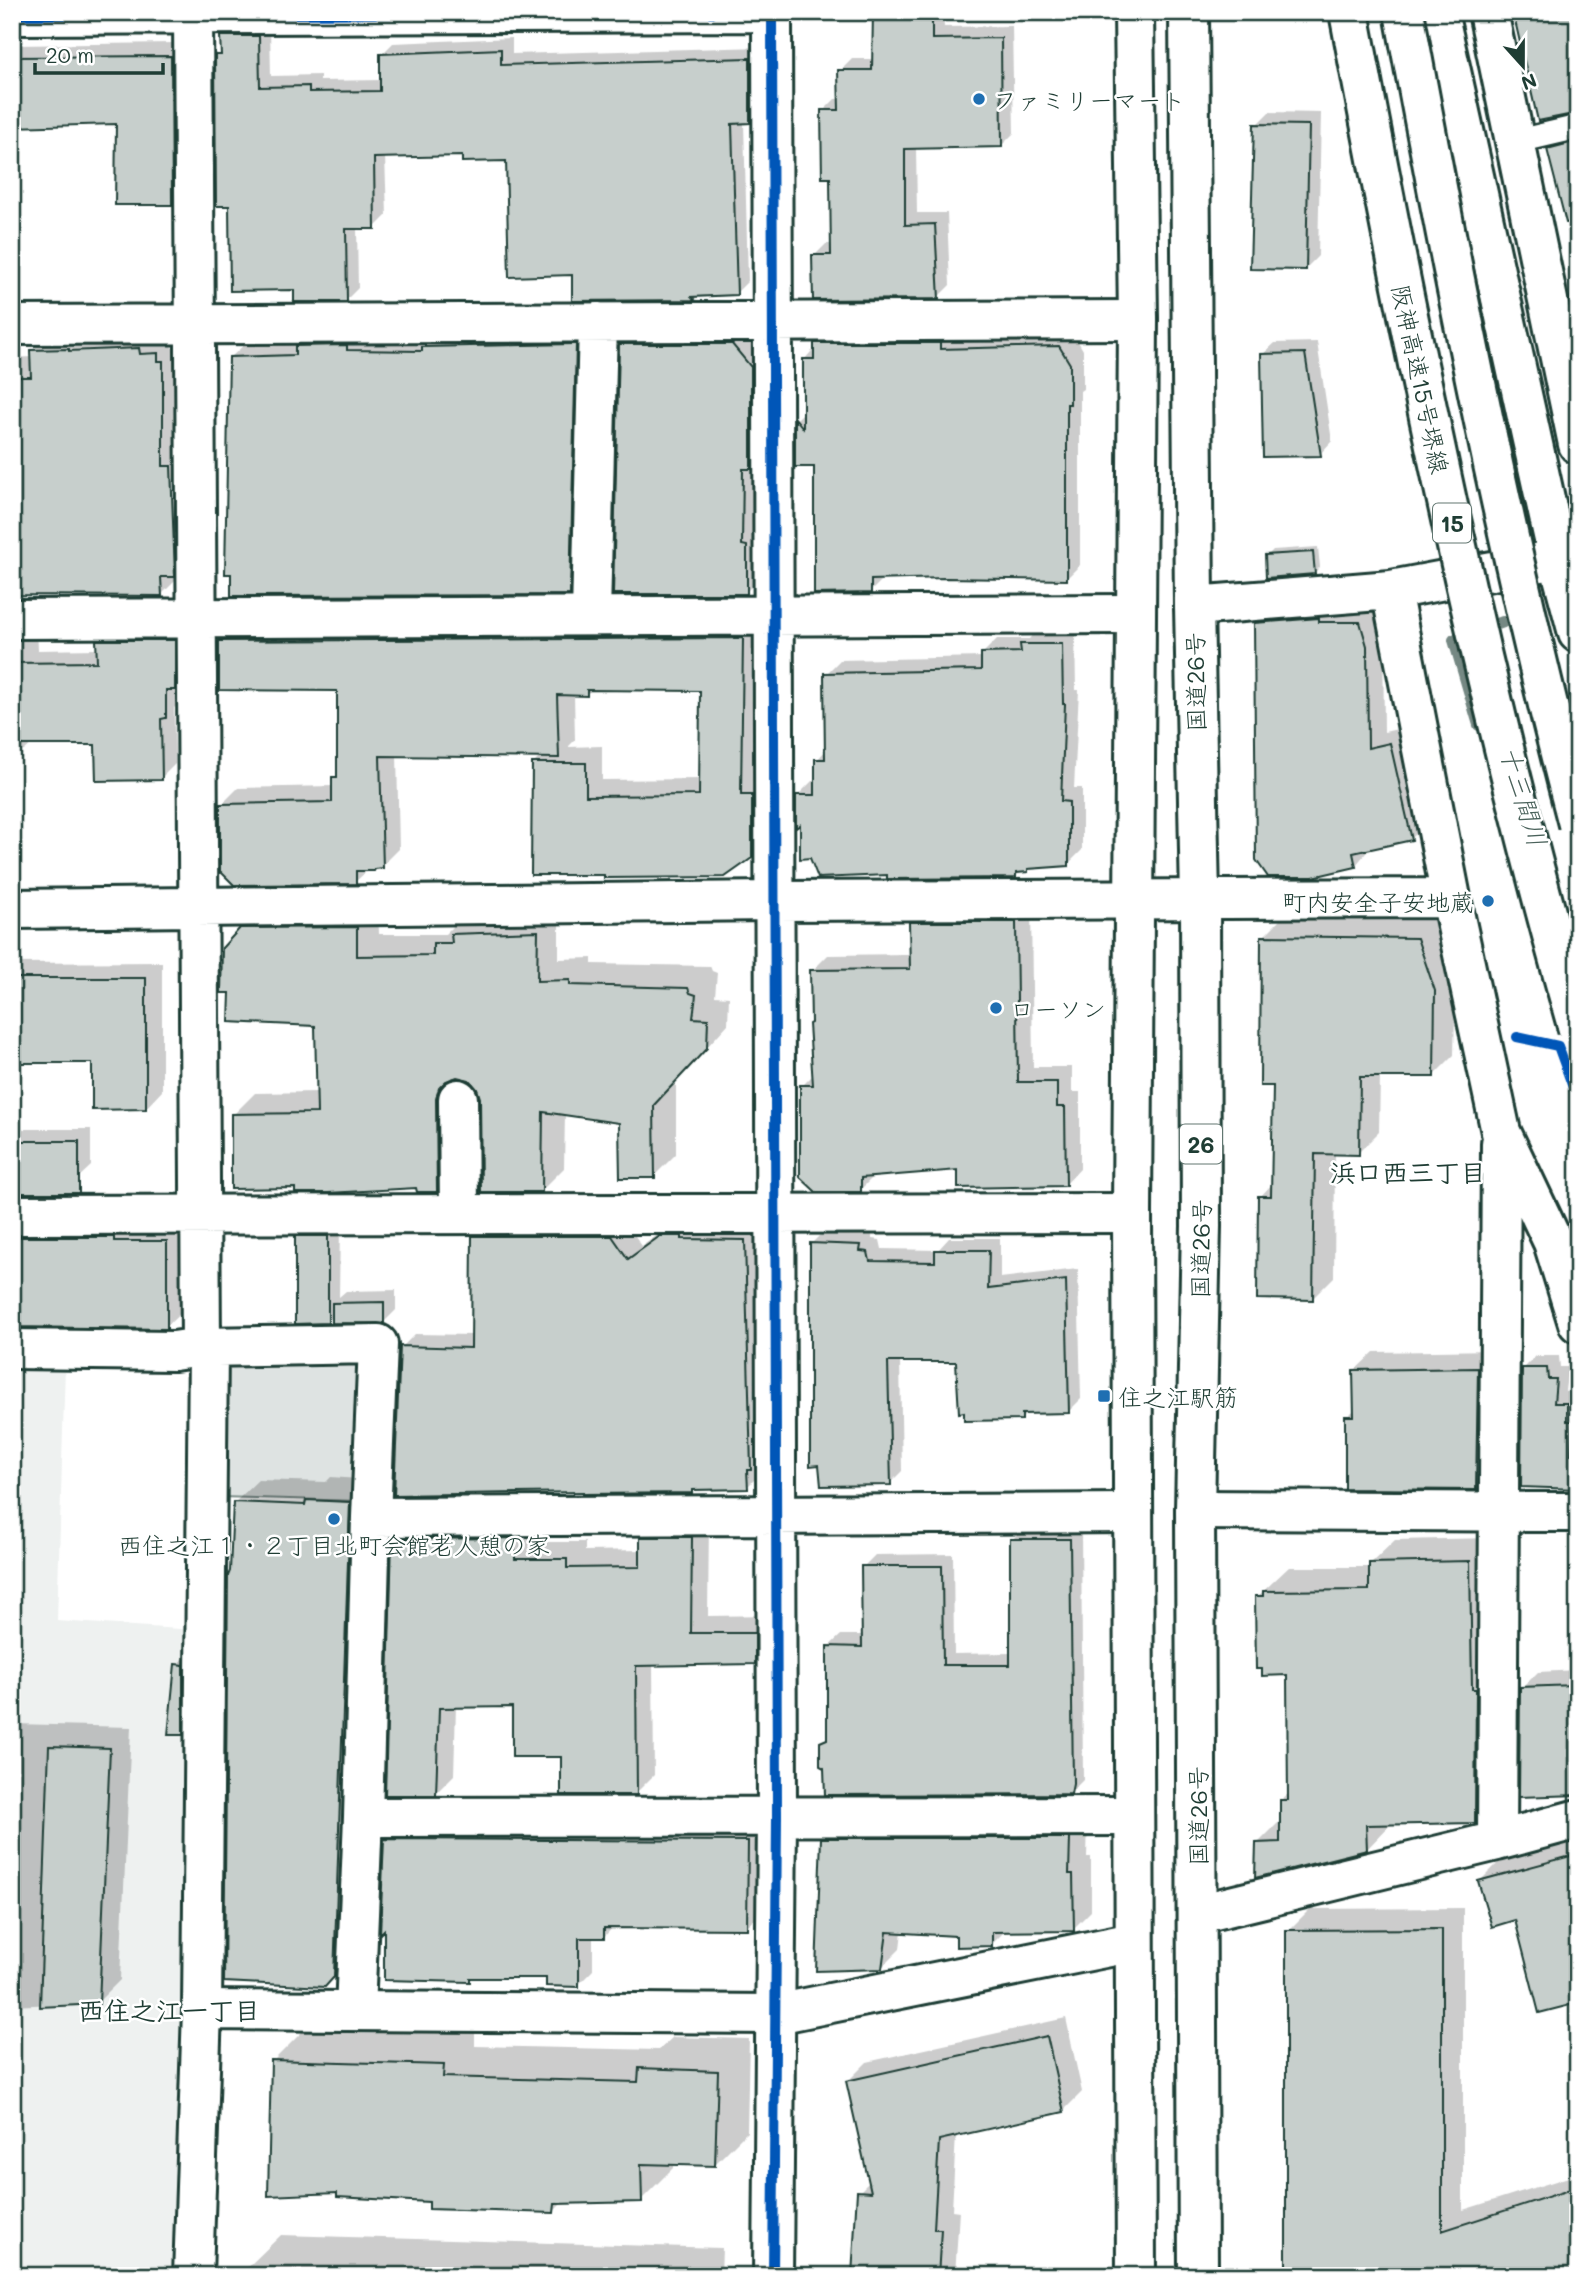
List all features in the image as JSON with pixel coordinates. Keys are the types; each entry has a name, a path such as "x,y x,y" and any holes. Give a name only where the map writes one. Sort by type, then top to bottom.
{"main road":[{"path":"12,15 772,12 777,1514 773,2276"},
{"path":"1134,12 1138,320 1132,1213 1136,2276"},
{"name":"国道26号","path":"1189,12 1194,606 1200,899 1201,1226 1195,1510 1198,2276"},
{"name":"阪神高速15号堺線","path":"1349,12 1383,195 1451,521 1516,797 1578,1029"},
{"name":"15","path":"1404,12 1499,495 1578,824"},
{"path":"1438,12 1568,557 1578,633"},
{"path":"1488,12 1514,142 1565,312 1578,444"},
{"path":"193,13 197,908 205,1347 202,2010 193,2276"},
{"path":"12,324 1138,320"},
{"path":"591,615 598,322"},
{"path":"1194,606 1391,590 1568,557"},
{"path":"1391,590 1451,898 1501,1132 1497,1841"},
{"path":"12,619 1134,614"},
{"path":"12,909 775,901 1451,898"},
{"path":"458,1099 459,1214"},
{"path":"1501,1132 1553,1242 1578,1323"},
{"path":"12,1215 1132,1213"},
{"path":"12,1349 174,1351 205,1347 378,1344 355,2011"},
{"path":"1195,1510 1578,1511"},
{"path":"371,1517 1133,1513"},
{"path":"363,1816 1134,1816"},
{"path":"1198,1914 1578,1819"},
{"path":"202,2010 776,2014 1135,1942"}],"lane":[{"path":"1514,142 1578,127"}],"shaded area":[{"path":"366,1353 359,1501 220,1497 223,1354"},
{"path":"12,1365 65,1367 57,1621 195,1630 172,2276 12,2276"}],"building":[{"path":"873,12 932,12 932,39 1001,38 1002,147 905,149 905,225 935,224 939,299 813,300 812,255 831,255 830,178 822,178 821,110 839,110 838,70 872,70"},
{"path":"1513,12 1578,12 1578,113 1538,121"},
{"path":"220,36 259,36 260,87 309,86 309,92 380,91 380,54 501,49 501,65 750,58 750,123 732,124 737,295 692,297 695,300 572,301 572,275 509,277 506,161 462,162 462,156 374,158 375,229 346,229 347,302 294,302 294,290 230,291 229,206 216,206 215,55 221,55"},
{"path":"171,56 172,205 115,205 116,124 12,127 12,57"},
{"path":"1254,124 1309,125 1306,270 1250,269"},
{"path":"1578,141 1578,222 1566,223 1547,149"},
{"path":"814,343 940,343 940,349 1059,346 1070,364 1070,404 1067,404 1067,580 871,580 871,593 814,594 814,467 795,467 795,418 803,428 803,359 814,359"},
{"path":"576,344 570,595 231,596 231,574 225,574 229,357 295,355 295,346 347,345 347,350 422,351 422,347"},
{"path":"619,344 732,344 751,367 751,469 743,469 742,545 747,546 747,594 613,594"},
{"path":"139,348 140,354 158,353 158,361 163,361 163,466 171,466 175,577 161,577 162,596 14,595 12,377 31,377 30,350"},
{"path":"1305,353 1321,456 1263,457 1261,354"},
{"path":"1313,552 1315,574 1266,578 1265,555"},
{"path":"1319,618 1319,622 1360,622 1367,646 1368,748 1390,743 1412,840 1353,853 1356,867 1313,877 1268,877 1256,860 1254,623"},
{"path":"743,638 741,795 752,795 752,858 725,877 604,878 604,875 531,875 532,763 586,763 586,796 699,795 700,691 587,690 587,696 557,695 559,758 380,756 383,868 356,871 356,884 234,885 220,871 220,804 332,802 332,777 337,777 337,691 219,690 219,641"},
{"path":"96,640 175,640 175,690 166,690 166,718 161,719 162,780 96,781 95,745 12,745 12,663 97,662"},
{"path":"1020,644 1062,644 1065,704 1061,801 1069,802 1069,866 1028,869 1028,872 1016,873 1016,878 887,879 887,875 818,878 810,858 800,859 800,825 796,828 796,795 815,795 815,759 825,759 824,673 981,670 981,653 1021,652"},
{"path":"909,922 1016,922 1018,1082 1057,1082 1057,1107 1065,1107 1066,1186 958,1188 958,1170 861,1178 861,1192 816,1192 800,1177 800,1085 813,1085 809,1024 810,970 910,969"},
{"path":"357,927 357,956 433,955 433,943 452,943 451,934 538,931 537,981 570,980 570,985 688,988 690,993 696,995 693,1018 708,1019 707,1048 654,1105 655,1178 620,1178 619,1123 543,1112 542,1192 481,1192 480,1098 477,1089 469,1080 457,1077 446,1081 439,1088 436,1099 437,1192 417,1192 416,1188 328,1193 295,1193 295,1188 231,1189 231,1114 317,1113 315,1026 229,1022 230,993 221,993 222,948 240,928"},
{"path":"1261,936 1417,938 1435,991 1434,1077 1360,1077 1359,1155 1315,1154 1313,1300 1257,1299 1258,1196 1271,1196 1273,1086 1260,1086"},
{"path":"12,978 146,978 146,1109 92,1110 92,1063 12,1063"},
{"path":"12,1141 79,1141 79,1193 12,1193"},
{"path":"295,1236 328,1236 328,1323 295,1324"},
{"path":"472,1236 612,1236 628,1259 660,1236 745,1240 751,1470 747,1470 748,1489 692,1490 692,1493 394,1495 400,1346 471,1348"},
{"path":"12,1237 114,1237 114,1241 167,1241 167,1329 12,1327"},
{"path":"810,1243 861,1245 860,1251 868,1252 870,1261 935,1262 935,1250 989,1250 988,1289 1066,1280 1069,1413 1022,1414 1022,1420 964,1421 964,1412 959,1413 956,1362 888,1362 891,1485 821,1486 819,1465 810,1466"},
{"path":"384,1302 384,1324 332,1323 332,1303"},
{"path":"1478,1368 1476,1490 1345,1489 1345,1416 1354,1416 1353,1370"},
{"path":"1522,1368 1547,1368 1548,1379 1556,1379 1554,1403 1567,1403 1567,1421 1572,1421 1571,1454 1578,1454 1578,1489 1521,1487"},
{"path":"306,1500 350,1502 334,1977 325,1987 224,1982 228,1576 233,1502 305,1505"},
{"path":"640,1537 692,1537 691,1633 755,1633 755,1664 636,1666 637,1795 561,1795 561,1757 512,1757 512,1707 439,1708 436,1795 385,1795 392,1539 515,1538 515,1559 567,1559 567,1568 640,1567"},
{"path":"1010,1539 1070,1539 1071,1794 825,1795 824,1768 820,1766 820,1742 827,1739 827,1646 862,1647 861,1566 942,1566 943,1665 1010,1665"},
{"path":"1470,1561 1472,1689 1476,1689 1475,1823 1366,1825 1367,1850 1255,1878 1256,1843 1280,1842 1280,1800 1288,1800 1287,1675 1262,1676 1262,1669 1256,1669 1255,1596 1263,1596 1263,1591 1369,1590 1369,1563"},
{"path":"175,1664 183,1665 183,1735 168,1735"},
{"path":"1575,1685 1578,1795 1519,1797 1520,1687"},
{"path":"49,1746 110,1748 99,2004 40,2007"},
{"path":"821,1838 1070,1838 1069,1874 1073,1874 1074,1931 992,1932 992,1946 956,1947 956,1936 887,1932 882,1969 816,1971"},
{"path":"384,1839 748,1841 747,1929 604,1928 604,1938 579,1938 579,1987 546,1986 546,1978 470,1978 470,1982 384,1980 384,1930 380,1934"},
{"path":"1578,1854 1578,2003 1539,2013 1515,1920 1492,1927 1478,1881"},
{"path":"1442,1929 1442,2231 1578,2187 1578,2276 1286,2276 1286,1930"},
{"path":"1047,2036 1064,2112 939,2140 934,2229 941,2229 938,2276 852,2276 857,2191 871,2192 846,2081"},
{"path":"271,2060 444,2065 443,2077 638,2082 639,2068 718,2071 715,2166 641,2164 642,2202 555,2204 554,2213 429,2209 429,2202 337,2197 337,2193 268,2196"}],"waterway":[{"name":"十三間川","path":"1479,725 1454,640 1503,622"},
{"name":"十三間川","path":"1572,1034 1578,1054"}],"cycle path":[{"path":"12,15 772,12 777,1817 773,2276"},
{"path":"1517,1037 1558,1046 1578,1101"}],"place":[{"name":"ファミリーマート","path":"979,99"},
{"name":"町内安全子安地蔵","path":"1488,901"},
{"name":"ローソン","path":"996,1008"},
{"name":"住之江駅筋","path":"1104,1396"},
{"name":"西住之江１・２丁目北町会館老人憩の家","path":"334,1519"}],"district":[{"name":"浜口西三丁目","path":"1408,1172"},
{"name":"西住之江一丁目","path":"169,2010"}]}
